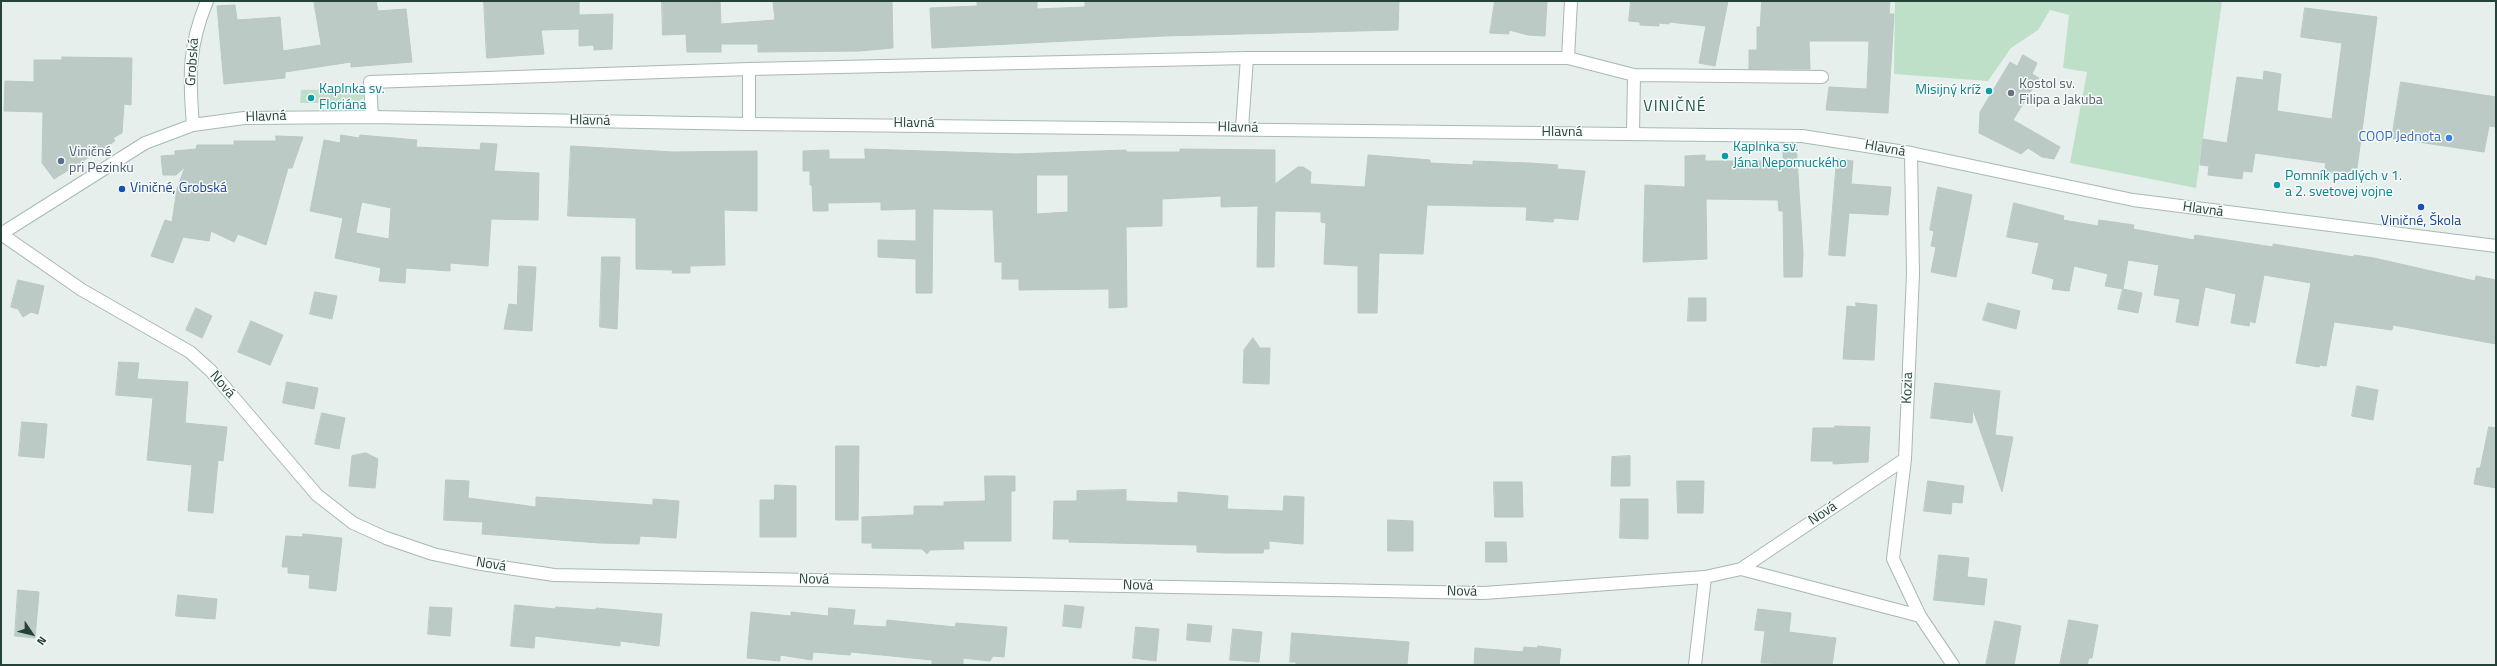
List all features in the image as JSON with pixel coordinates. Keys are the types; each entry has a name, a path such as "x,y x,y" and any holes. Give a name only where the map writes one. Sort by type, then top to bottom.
{"street":[{"name":"Grobská","path":"192,125 190,96 192,47 196,29 207,1"},
{"path":"1568,58 1571,1"},
{"path":"1242,128 1247,58"},
{"path":"372,116 370,82 749,69 1247,58 1568,58 1634,75 1822,77"},
{"path":"749,69 749,124"},
{"path":"1633,133 1634,75"},
{"name":"Hlavná","path":"1,234 133,150 192,125 244,118 372,116 749,124 1242,128 1802,136 1911,153 2133,200 2496,246"},
{"name":"Kozia","path":"1911,153 1913,274 1906,459 1894,559 1920,616 1953,665"},
{"name":"Nová","path":"1,234 82,290 190,352 211,371 317,495 353,523 386,538 433,554 475,563 554,575 1484,593 1705,577 1741,569 1906,459"},
{"name":"Nová","path":"1741,569 1920,616"},
{"path":"1695,665 1705,577"}],"green space":[{"path":"1895,1 2222,1 2196,188 2070,163 2087,72 2063,68 2069,15 2050,10 2038,30 2011,48 1988,81 1894,74"},
{"path":"358,89 363,92 364,97 357,103 300,103 301,90"}],"building":[{"path":"314,1 376,1 378,11 406,9 412,62 351,67 351,62 285,72 285,78 224,84 217,6 235,5 237,20 280,17 283,51 321,45"},
{"path":"484,1 579,1 579,15 613,14 612,49 594,50 594,45 579,46 579,29 541,30 544,54 487,58"},
{"path":"662,1 720,1 721,24 775,20 773,1 892,1 893,48 859,51 758,52 758,44 721,44 721,52 687,52 686,34 663,35"},
{"path":"977,1 1037,1 1037,9 1085,7 1085,1 1399,1 1398,30 1164,36 932,48 930,8 977,6"},
{"path":"1495,1 1547,1 1545,36 1528,35 1509,30 1509,34 1490,33"},
{"path":"1631,1 1728,1 1715,66 1699,63 1706,26 1669,22 1669,24 1659,23 1659,26 1640,25 1640,22 1629,21"},
{"path":"1762,1 1890,1 1889,14 1894,14 1888,113 1826,110 1829,87 1867,89 1869,41 1809,41 1810,69 1749,69 1749,50 1757,50 1757,27 1760,27"},
{"path":"2305,8 2377,17 2356,176 2324,172 2326,163 2255,153 2252,172 2243,171 2242,179 2208,175 2209,166 2200,165 2203,139 2227,143 2237,77 2263,80 2264,71 2281,74 2277,111 2332,119 2342,43 2301,37"},
{"name":"Kostol sv. Filipa a Jakuba","path":"2023,55 2037,63 2032,74 2039,78 2013,120 2060,147 2054,159 2042,157 2028,148 2021,154 1979,133 1980,112 2010,62 2017,66"},
{"path":"62,57 132,58 131,105 124,104 122,133 113,138 115,141 54,179 42,163 43,112 4,111 5,81 34,82 34,60 62,60"},
{"path":"2401,82 2496,97 2496,127 2489,126 2484,152 2392,138"},
{"path":"341,135 359,138 360,135 417,140 416,147 480,150 481,143 497,144 494,171 539,173 538,220 491,219 488,266 450,263 450,271 406,268 405,283 379,281 381,268 335,258 343,218 310,211 324,140 340,143","holes":["362,202 391,208 389,239 356,233"]},
{"path":"276,136 303,137 292,168 288,168 266,245 238,234 234,242 211,231 209,241 183,237 173,263 151,256 165,220 172,222 177,189 185,167 176,175 163,175 161,156 175,155 175,151 196,149 197,145 234,145 234,141 276,141"},
{"path":"1783,143 1796,143 1803,253 1802,277 1784,277 1783,211 1779,211 1778,200 1706,199 1707,259 1643,262 1645,185 1685,187 1685,156 1705,155 1705,161 1783,161"},
{"path":"571,146 673,152 757,151 757,211 724,210 725,265 690,266 690,273 672,273 673,270 636,269 636,218 568,216"},
{"path":"865,149 1016,154 1126,150 1126,152 1180,152 1180,149 1275,150 1275,184 1298,167 1303,167 1311,172 1310,184 1365,187 1368,155 1430,160 1430,163 1473,165 1473,161 1558,165 1557,169 1585,171 1578,220 1554,218 1553,222 1526,220 1527,207 1427,205 1423,254 1379,253 1377,313 1358,313 1358,266 1324,264 1326,223 1321,222 1321,212 1275,211 1274,267 1257,267 1258,206 1221,207 1221,196 1162,199 1162,226 1126,227 1127,307 1109,308 1109,289 1019,290 1019,279 1002,279 1002,262 995,262 993,210 933,209 932,293 916,293 916,259 878,257 878,240 916,241 916,209 881,210 881,202 828,203 828,211 813,211 810,171 803,171 803,151 829,150 829,159 865,159","holes":["1037,175 1068,175 1068,212 1037,214"]},
{"path":"1837,159 1853,161 1851,184 1891,187 1888,215 1849,213 1845,256 1829,255"},
{"path":"1938,187 1972,195 1956,277 1931,272 1936,247 1931,246 1934,231 1930,230"},
{"path":"2014,203 2064,216 2063,220 2098,226 2099,220 2134,225 2133,229 2194,240 2195,235 2273,247 2273,244 2354,257 2354,255 2374,258 2475,281 2476,276 2496,280 2496,344 2393,325 2392,330 2334,322 2326,366 2320,365 2319,367 2296,363 2311,283 2264,275 2255,323 2250,321 2249,326 2231,323 2236,294 2205,287 2198,326 2176,322 2180,299 2154,295 2159,265 2128,260 2123,289 2105,286 2108,274 2074,266 2069,291 2052,289 2054,279 2032,273 2039,243 2007,237"},
{"path":"602,257 620,257 617,329 600,327"},
{"path":"519,266 536,267 532,331 504,329 509,304 517,305"},
{"path":"18,280 44,286 38,314 31,312 23,317 18,309 11,307"},
{"path":"2123,289 2142,293 2138,313 2118,309"},
{"path":"315,292 337,296 332,319 310,314"},
{"path":"1689,298 1706,298 1706,321 1688,321"},
{"path":"1856,303 1877,305 1874,360 1843,359 1847,306 1856,307"},
{"path":"1988,303 2020,311 2016,329 1983,320"},
{"path":"196,308 212,316 202,338 186,330"},
{"path":"251,321 283,335 270,365 238,352"},
{"path":"1253,338 1260,348 1270,348 1269,384 1243,383 1244,350"},
{"path":"119,362 139,363 137,379 188,382 185,423 227,427 223,461 218,460 213,513 188,511 192,465 147,460 153,398 116,395"},
{"path":"287,382 318,388 314,409 283,403"},
{"path":"1935,383 2000,391 1995,435 2013,437 2002,492 1973,410 1972,423 1931,418"},
{"path":"2357,386 2378,390 2373,420 2352,416"},
{"path":"322,413 345,418 339,449 315,444"},
{"path":"22,422 47,424 44,458 19,456"},
{"path":"1835,426 1870,427 1868,462 1833,464 1833,461 1811,461 1813,428 1835,428"},
{"path":"2489,427 2496,428 2496,488 2474,484 2477,468 2480,468"},
{"path":"836,446 859,446 858,520 836,520"},
{"path":"366,453 378,459 375,488 349,486 352,456"},
{"path":"1630,456 1630,486 1611,486 1612,457"},
{"path":"985,476 1015,476 1015,491 1011,491 1011,541 963,541 964,549 930,550 927,554 922,549 872,548 872,543 862,543 862,517 914,515 914,506 944,506 944,502 985,501"},
{"path":"446,480 469,481 468,498 536,507 536,497 653,505 653,499 679,501 676,538 640,536 639,544 599,543 482,534 483,522 444,520"},
{"path":"1677,481 1704,481 1703,513 1678,513"},
{"path":"1928,481 1964,486 1962,503 1952,502 1951,514 1924,511"},
{"path":"1494,482 1522,482 1523,517 1495,517"},
{"path":"775,485 796,486 796,537 760,537 760,500 774,500"},
{"path":"1126,490 1126,501 1178,503 1178,492 1228,496 1227,509 1283,511 1284,496 1304,497 1303,544 1269,541 1269,549 1264,549 1263,553 1226,553 1197,552 1197,545 1069,542 1069,539 1053,539 1054,501 1077,501 1077,491"},
{"path":"1621,499 1648,499 1648,539 1620,538"},
{"path":"1388,520 1413,521 1413,551 1388,551"},
{"path":"303,534 342,538 336,591 309,588 310,575 288,573 288,567 282,567 286,536 303,537"},
{"path":"1486,542 1506,542 1507,562 1486,562"},
{"path":"1939,555 1969,558 1967,577 1987,579 1984,605 1934,600"},
{"path":"18,590 39,592 35,638 15,636"},
{"path":"178,595 217,599 215,619 176,616"},
{"path":"515,605 555,609 556,607 596,610 596,608 662,614 659,646 620,641 620,646 535,636 534,648 511,646"},
{"path":"1065,605 1084,607 1081,628 1063,626"},
{"path":"430,607 452,608 450,636 428,634"},
{"path":"829,608 855,610 853,625 886,627 887,620 955,627 956,623 1007,627 1004,657 993,656 990,661 963,658 963,665 932,665 932,660 851,652 850,655 813,652 812,660 780,655 780,661 747,658 751,612 791,616 791,612 828,616"},
{"path":"1758,609 1791,613 1789,632 1836,638 1832,665 1761,663 1765,631 1755,630"},
{"path":"2069,620 2098,625 2092,658 2089,658 2087,665 2060,665"},
{"path":"1995,621 2021,626 2014,665 1986,665"},
{"path":"1188,624 1212,626 1210,642 1187,640"},
{"path":"1136,627 1159,629 1156,661 1133,658"},
{"path":"1233,629 1262,632 1259,662 1230,660"},
{"path":"1292,633 1409,642 1407,665 1296,665 1296,662 1290,662"},
{"path":"1538,646 1561,649 1559,665 1474,665 1475,648 1523,652 1524,647 1537,648"}],"place":[{"name":"Misijný kríž","path":"1989,91"},
{"name":"Kostol sv. Filipa a Jakuba","path":"2011,93"},
{"name":"Kaplnka sv. Floriána","path":"311,98"},
{"name":"COOP Jednota","path":"2449,138"},
{"name":"Kaplnka sv. Jána Nepomuckého","path":"1725,156"},
{"name":"Viničné pri Pezinku","path":"61,161"},
{"name":"Pomník padlých v 1. a 2. svetovej vojne","path":"2277,185"},
{"name":"Viničné, Grobská","path":"122,189"},
{"name":"Viničné, Škola","path":"2421,207"}],"district":[{"name":"VINIČNÉ","path":"1675,107"}]}
